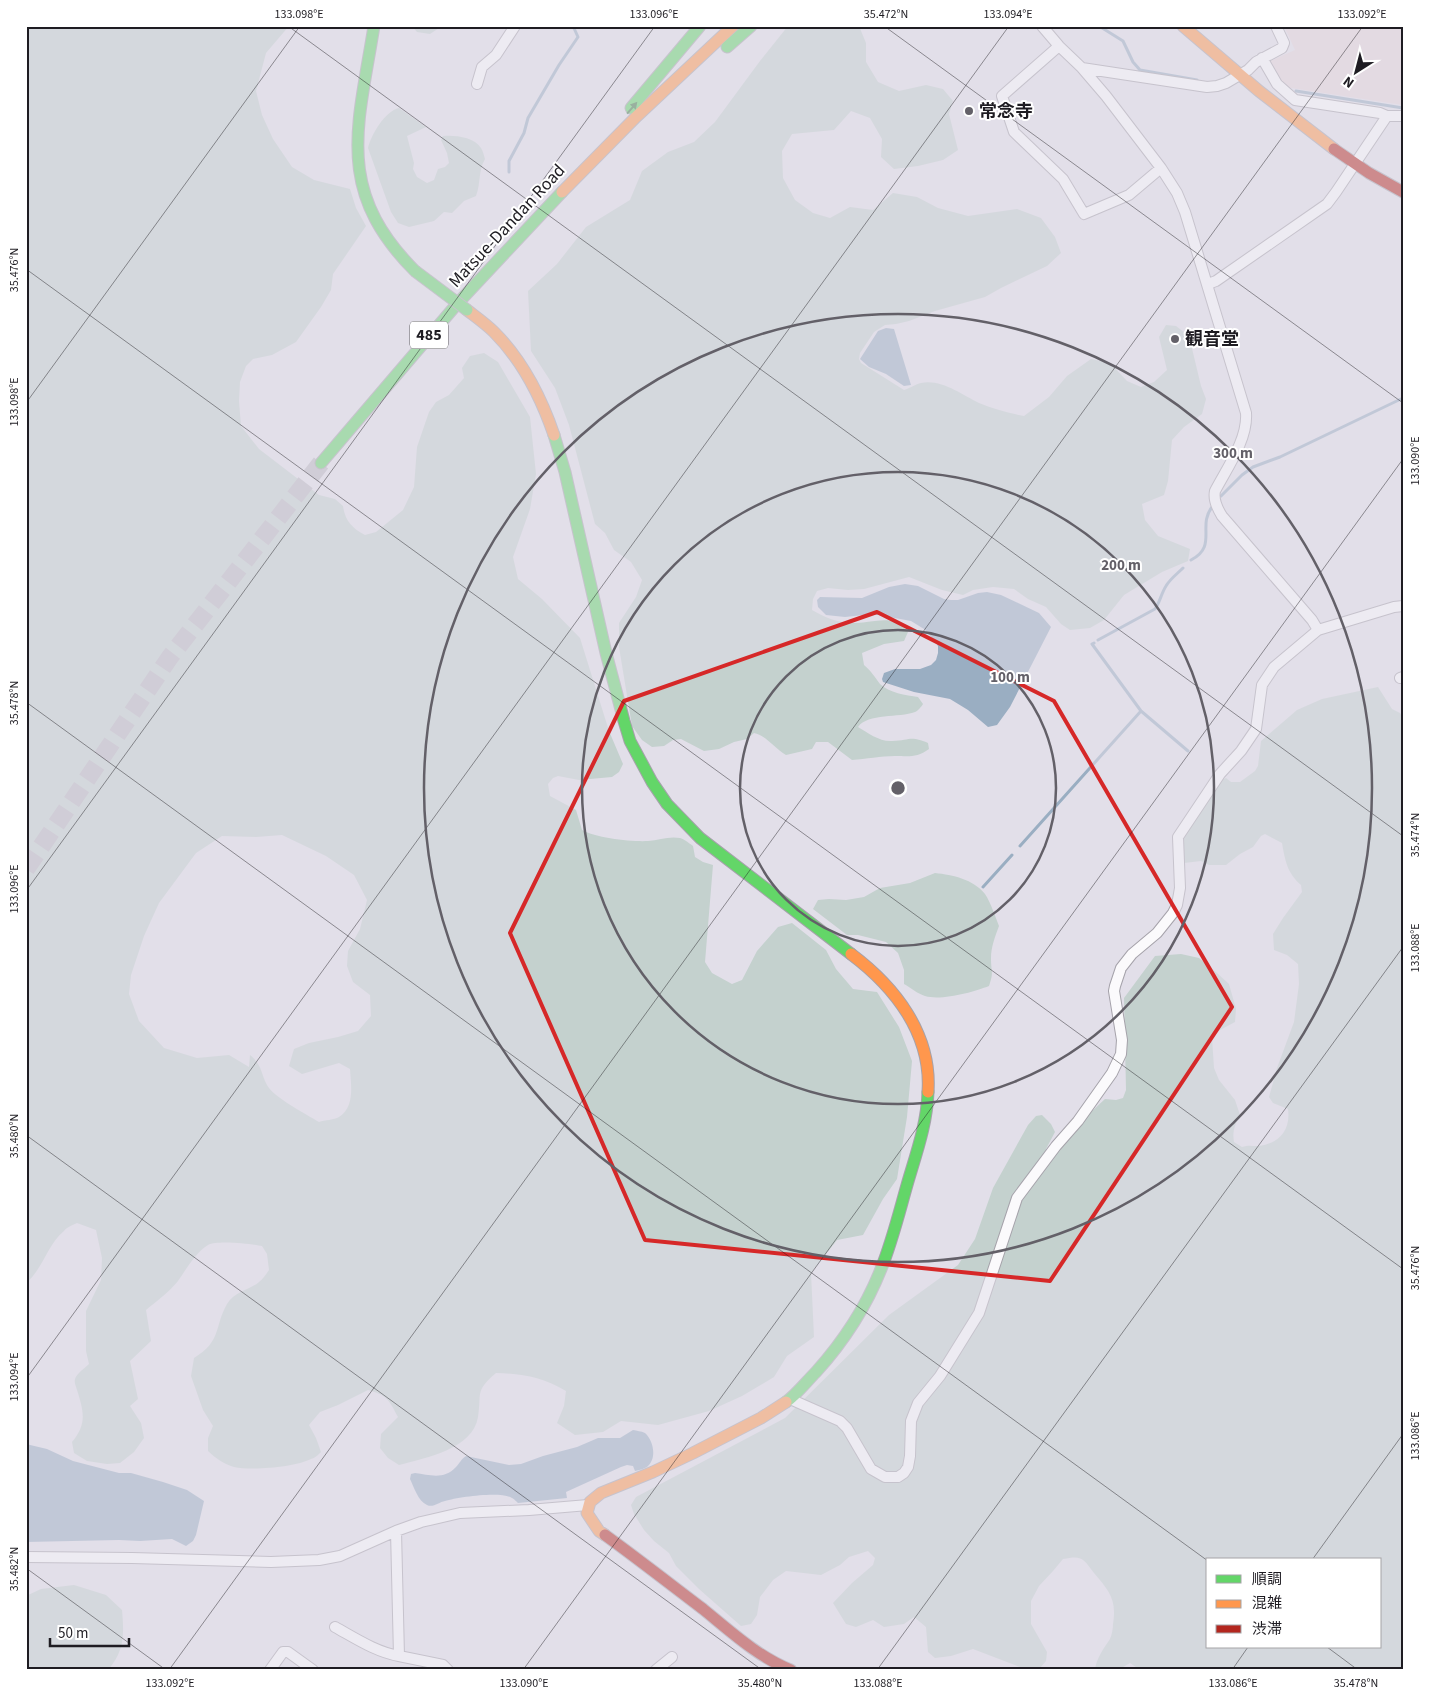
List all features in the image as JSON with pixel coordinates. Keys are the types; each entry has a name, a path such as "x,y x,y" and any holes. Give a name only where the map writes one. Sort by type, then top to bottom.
{"main road":[{"path":"374,26 356,140 358,172 365,200 378,227 395,252 415,271 483,322 512,352 526,371 546,409 562,461 630,741 652,782 667,804 700,838 870,968 886,983 902,1002 916,1026 928,1073 929,1101 924,1128 882,1268 848,1334 790,1399 757,1420 718,1441 660,1469 604,1491 588,1505 587,1513 599,1531 659,1575 754,1650 778,1665 791,1670"},
{"path":"543,211 700,26"},
{"name":"Matsue-Dandan Road","path":"321,463 444,318 543,211 645,109 733,26"},
{"path":"645,109 689,79 751,26"},
{"path":"1183,26 1239,75 1308,130 1355,164 1403,192"}],"street":[{"path":"477,84 482,67 496,55 515,26"},
{"path":"1042,26 1082,68 1161,168 1181,201 1243,402 1246,421 1240,444 1215,491 1215,502 1222,516 1312,620 1318,630"},
{"path":"1082,68 1207,87 1218,86 1283,47 1284,43 1276,26"},
{"path":"1059,46 1002,96 1014,132 1063,179 1084,214 1129,195 1161,168"},
{"path":"1262,58 1276,84 1295,100 1380,113 1387,116 1403,116"},
{"path":"1208,284 1216,281 1326,204 1387,116"},
{"path":"790,1399 840,1421 847,1428 871,1469 885,1477 898,1477 904,1473 910,1456 911,1421 918,1403 940,1376 979,1313 1018,1198 1056,1146 1078,1121 1112,1073 1121,1054 1122,1040 1114,991 1121,968 1132,954 1157,933 1174,913 1180,888 1178,837 1220,774 1253,735 1256,729 1262,685 1274,668 1318,630 1403,606"},
{"path":"26,1557 271,1562 310,1561 340,1556 421,1522 460,1513 588,1505"},
{"path":"396,1531 399,1656"},
{"path":"335,1627 375,1648 391,1654 443,1665 448,1670"},
{"path":"270,1670 283,1652 288,1652 313,1670"},
{"path":"656,1670 672,1657"}],"highlighted area":[{"path":"877,612 1054,701 1232,1007 1050,1281 645,1240 510,933 624,701"}],"shaded area":[{"path":"26,26 289,26 266,53 256,91 262,115 273,139 292,167 314,180 350,189 356,208 366,226 333,274 331,290 296,342 272,355 253,359 246,366 240,382 241,426 259,449 319,495 335,499 343,506 345,516 350,524 365,535 376,532 403,510 414,487 417,447 429,412 436,402 449,395 464,378 462,368 470,356 484,353 498,362 530,417 536,474 530,509 513,557 518,579 542,599 580,638 609,731 623,764 619,772 612,777 579,780 558,776 553,778 548,784 550,796 576,810 582,830 588,833 633,841 680,838 693,846 695,857 713,865 705,962 712,973 732,984 742,980 757,951 778,927 792,923 826,950 836,969 853,989 877,992 899,1027 912,1061 907,1117 897,1179 883,1199 863,1235 837,1240 811,1273 814,1337 787,1356 774,1377 742,1396 709,1411 658,1425 621,1421 603,1432 575,1435 557,1423 564,1406 566,1391 532,1377 496,1373 484,1385 480,1393 478,1417 474,1428 467,1437 458,1444 434,1455 399,1465 388,1458 380,1448 381,1434 398,1417 387,1399 368,1390 320,1412 309,1425 321,1452 312,1459 284,1466 242,1468 223,1462 208,1451 208,1438 213,1426 203,1410 191,1376 194,1358 203,1352 213,1340 223,1312 230,1300 238,1293 259,1282 269,1270 267,1254 262,1246 243,1243 208,1245 195,1257 178,1281 146,1310 151,1341 130,1361 138,1399 130,1406 141,1423 144,1438 134,1452 120,1463 107,1464 87,1461 74,1453 72,1442 80,1429 83,1418 75,1379 89,1364 86,1351 86,1311 101,1280 102,1258 96,1230 77,1223 67,1228 53,1243 37,1271 26,1283","holes":["282,835 326,856 354,875 367,900 360,929 348,951 347,966 353,982 370,995 371,1016 358,1031 309,1043 294,1049 289,1066 302,1074 339,1063 350,1069 351,1095 348,1108 335,1119 319,1122 290,1105 270,1090 259,1066 250,1055 249,1067 229,1055 197,1058 164,1048 139,1021 129,994 131,975 144,936 159,903 196,853 222,836 256,837"]},
{"path":"412,26 442,26 430,34 417,32"},
{"path":"788,26 859,26 866,43 866,62 878,82 899,91 926,85 943,89 953,101 949,114 958,150 943,160 894,169 881,157 882,139 870,118 851,111 834,130 792,134 782,151 783,178 795,200 813,213 830,218 850,207 873,210 893,193 917,197 938,208 968,216 1017,209 1041,218 1055,237 1061,253 1047,266 985,297 935,311 909,321 885,325 874,332 860,353 859,359 861,363 904,390 921,383 937,383 952,388 979,403 1001,411 1024,416 1049,397 1067,376 1091,359 1110,363 1127,381 1141,387 1154,382 1167,370 1159,337 1166,325 1176,326 1189,336 1206,399 1202,414 1184,427 1172,440 1168,481 1164,495 1142,504 1145,520 1158,536 1190,549 1188,561 1162,572 1124,595 1104,620 1090,628 1070,630 1061,624 1046,607 1028,599 1014,589 993,587 973,590 963,595 942,590 909,577 864,589 828,588 817,591 813,599 812,610 821,615 847,623 882,620 895,622 908,632 904,641 884,644 862,653 864,665 880,684 888,690 918,697 923,704 915,712 876,718 858,727 883,740 913,739 928,743 929,749 913,756 884,756 852,760 828,742 816,742 812,749 786,755 763,737 754,733 747,739 734,742 719,749 704,751 681,739 673,740 664,746 652,747 642,740 632,726 619,647 619,623 636,597 642,580 631,562 614,550 605,533 595,524 569,425 555,388 531,351 528,291 557,264 586,227 630,200 642,171 668,152 694,142 715,122"},
{"path":"1284,26 1403,26 1403,105 1285,87 1268,62 1295,50"},
{"path":"399,108 426,127 407,136 414,163 413,169 417,177 427,183 434,180 438,169 445,167 449,163 441,140 443,136 458,136 474,141 481,148 485,159 481,168 476,196 464,201 452,213 444,212 434,221 409,227 398,223 391,212 368,148 379,124 394,110"},
{"path":"1378,687 1392,709 1400,713 1403,718 1403,1670 1140,1670 1130,1663 1118,1670 1095,1670 1112,1633 1113,1602 1108,1590 1087,1564 1082,1559 1074,1557 1063,1559 1039,1586 1031,1601 1031,1624 1047,1652 1046,1661 1040,1668 1028,1670 973,1649 951,1656 935,1658 928,1652 926,1627 914,1617 904,1624 884,1627 873,1620 856,1627 846,1624 833,1603 873,1565 875,1558 868,1551 849,1557 840,1565 821,1575 786,1571 773,1580 760,1597 757,1615 751,1624 741,1626 676,1566 669,1553 644,1530 631,1505 636,1497 785,1418 889,1315 958,1265 975,1239 993,1188 1028,1125 1036,1116 1042,1115 1051,1124 1055,1132 1045,1155 1105,1099 1116,1100 1123,1098 1126,1090 1124,998 1155,956 1181,954 1199,958 1229,984 1236,1009 1235,1022 1220,1030 1212,1038 1214,1068 1219,1080 1235,1100 1240,1115 1234,1128 1234,1142 1242,1147 1265,1145 1282,1135 1288,1123 1288,1109 1273,1103 1269,1097 1277,1068 1294,1022 1299,984 1298,964 1287,955 1274,950 1273,934 1302,892 1301,885 1290,871 1282,843 1265,834 1261,836 1253,847 1226,865 1209,865 1201,861 1184,863 1184,837 1192,821 1221,780 1226,778 1231,782 1240,782 1255,771 1258,766 1261,741 1297,710 1322,699"},
{"path":"935,873 969,881 985,894 989,901 999,926 992,950 992,975 989,986 948,997 922,995 904,984 904,970 898,953 886,942 858,935 847,935 813,909 818,900 846,900 864,897 880,888 910,883"},
{"path":"74,1585 106,1595 122,1610 123,1634 118,1656 108,1670 26,1670 26,1596 41,1589"}],"water":[{"path":"886,328 894,329 911,385 904,386 886,374 869,367 860,359 878,331"},
{"path":"905,584 918,586 944,599 951,600 958,600 987,592 1001,595 1039,613 1051,627 1010,707 997,725 988,727 968,710 950,699 914,692 883,682 884,673 895,669 920,669 931,665 936,660 938,646 924,629 911,621 873,614 845,617 826,615 818,607 817,600 820,597 862,598 889,587"},
{"path":"633,1430 645,1433 651,1441 653,1455 650,1464 643,1469 635,1471 633,1466 621,1467 566,1492 567,1498 518,1503 513,1498 507,1496 480,1495 451,1499 429,1506 419,1497 410,1479 411,1474 415,1473 437,1476 447,1474 466,1456 509,1465 521,1464 577,1447 598,1438 620,1438"},
{"path":"26,1444 47,1449 73,1461 119,1473 131,1473 187,1490 204,1501 193,1541 186,1546 172,1539 26,1542"}],"waterway":[{"path":"509,172 509,161 524,133 528,118 578,37 573,26"},
{"path":"1099,26 1123,41 1133,62 1140,70 1197,80"},
{"path":"1296,91 1403,108"},
{"path":"1221,496 1253,467 1280,457 1403,398"},
{"path":"1191,560 1204,548 1206,542 1206,521 1212,507"},
{"path":"1098,640 1155,609 1168,583 1183,568"},
{"path":"1020,846 1141,711 1092,644 1094,643"},
{"path":"1141,711 1188,751"},
{"path":"983,887 1012,855"}],"tunnel":[{"path":"26,869 170,657 321,463"}],"traffic: fast":[{"path":"374,26 362,95 359,127 358,156 362,185 372,213 389,241 415,271"},
{"path":"631,108 700,26"},
{"path":"727,47 751,26"},
{"path":"321,463 457,304 562,192"},
{"path":"415,271 467,310"},
{"path":"554,435 565,472 606,653 624,721 630,741 652,782 667,804 700,838 851,954"},
{"path":"786,1402 798,1392 835,1349 853,1324 875,1283 892,1238 917,1150 926,1116 928,1092"}],"traffic: slow":[{"path":"562,192 636,117 733,26"},
{"path":"1183,26 1259,91 1334,149"},
{"path":"467,310 494,332 514,355 537,393 554,435"},
{"path":"851,954 882,981 908,1014 924,1051 928,1071 928,1092"},
{"path":"605,1535 599,1531 587,1513 590,1502 601,1493 693,1453 761,1418 786,1402"}],"traffic: jam":[{"path":"1334,149 1369,173 1403,192"},
{"path":"605,1535 745,1643 767,1658 791,1670"}],"place":[{"name":"常念寺","path":"969,111"},
{"name":"観音堂","path":"1175,339"}]}
